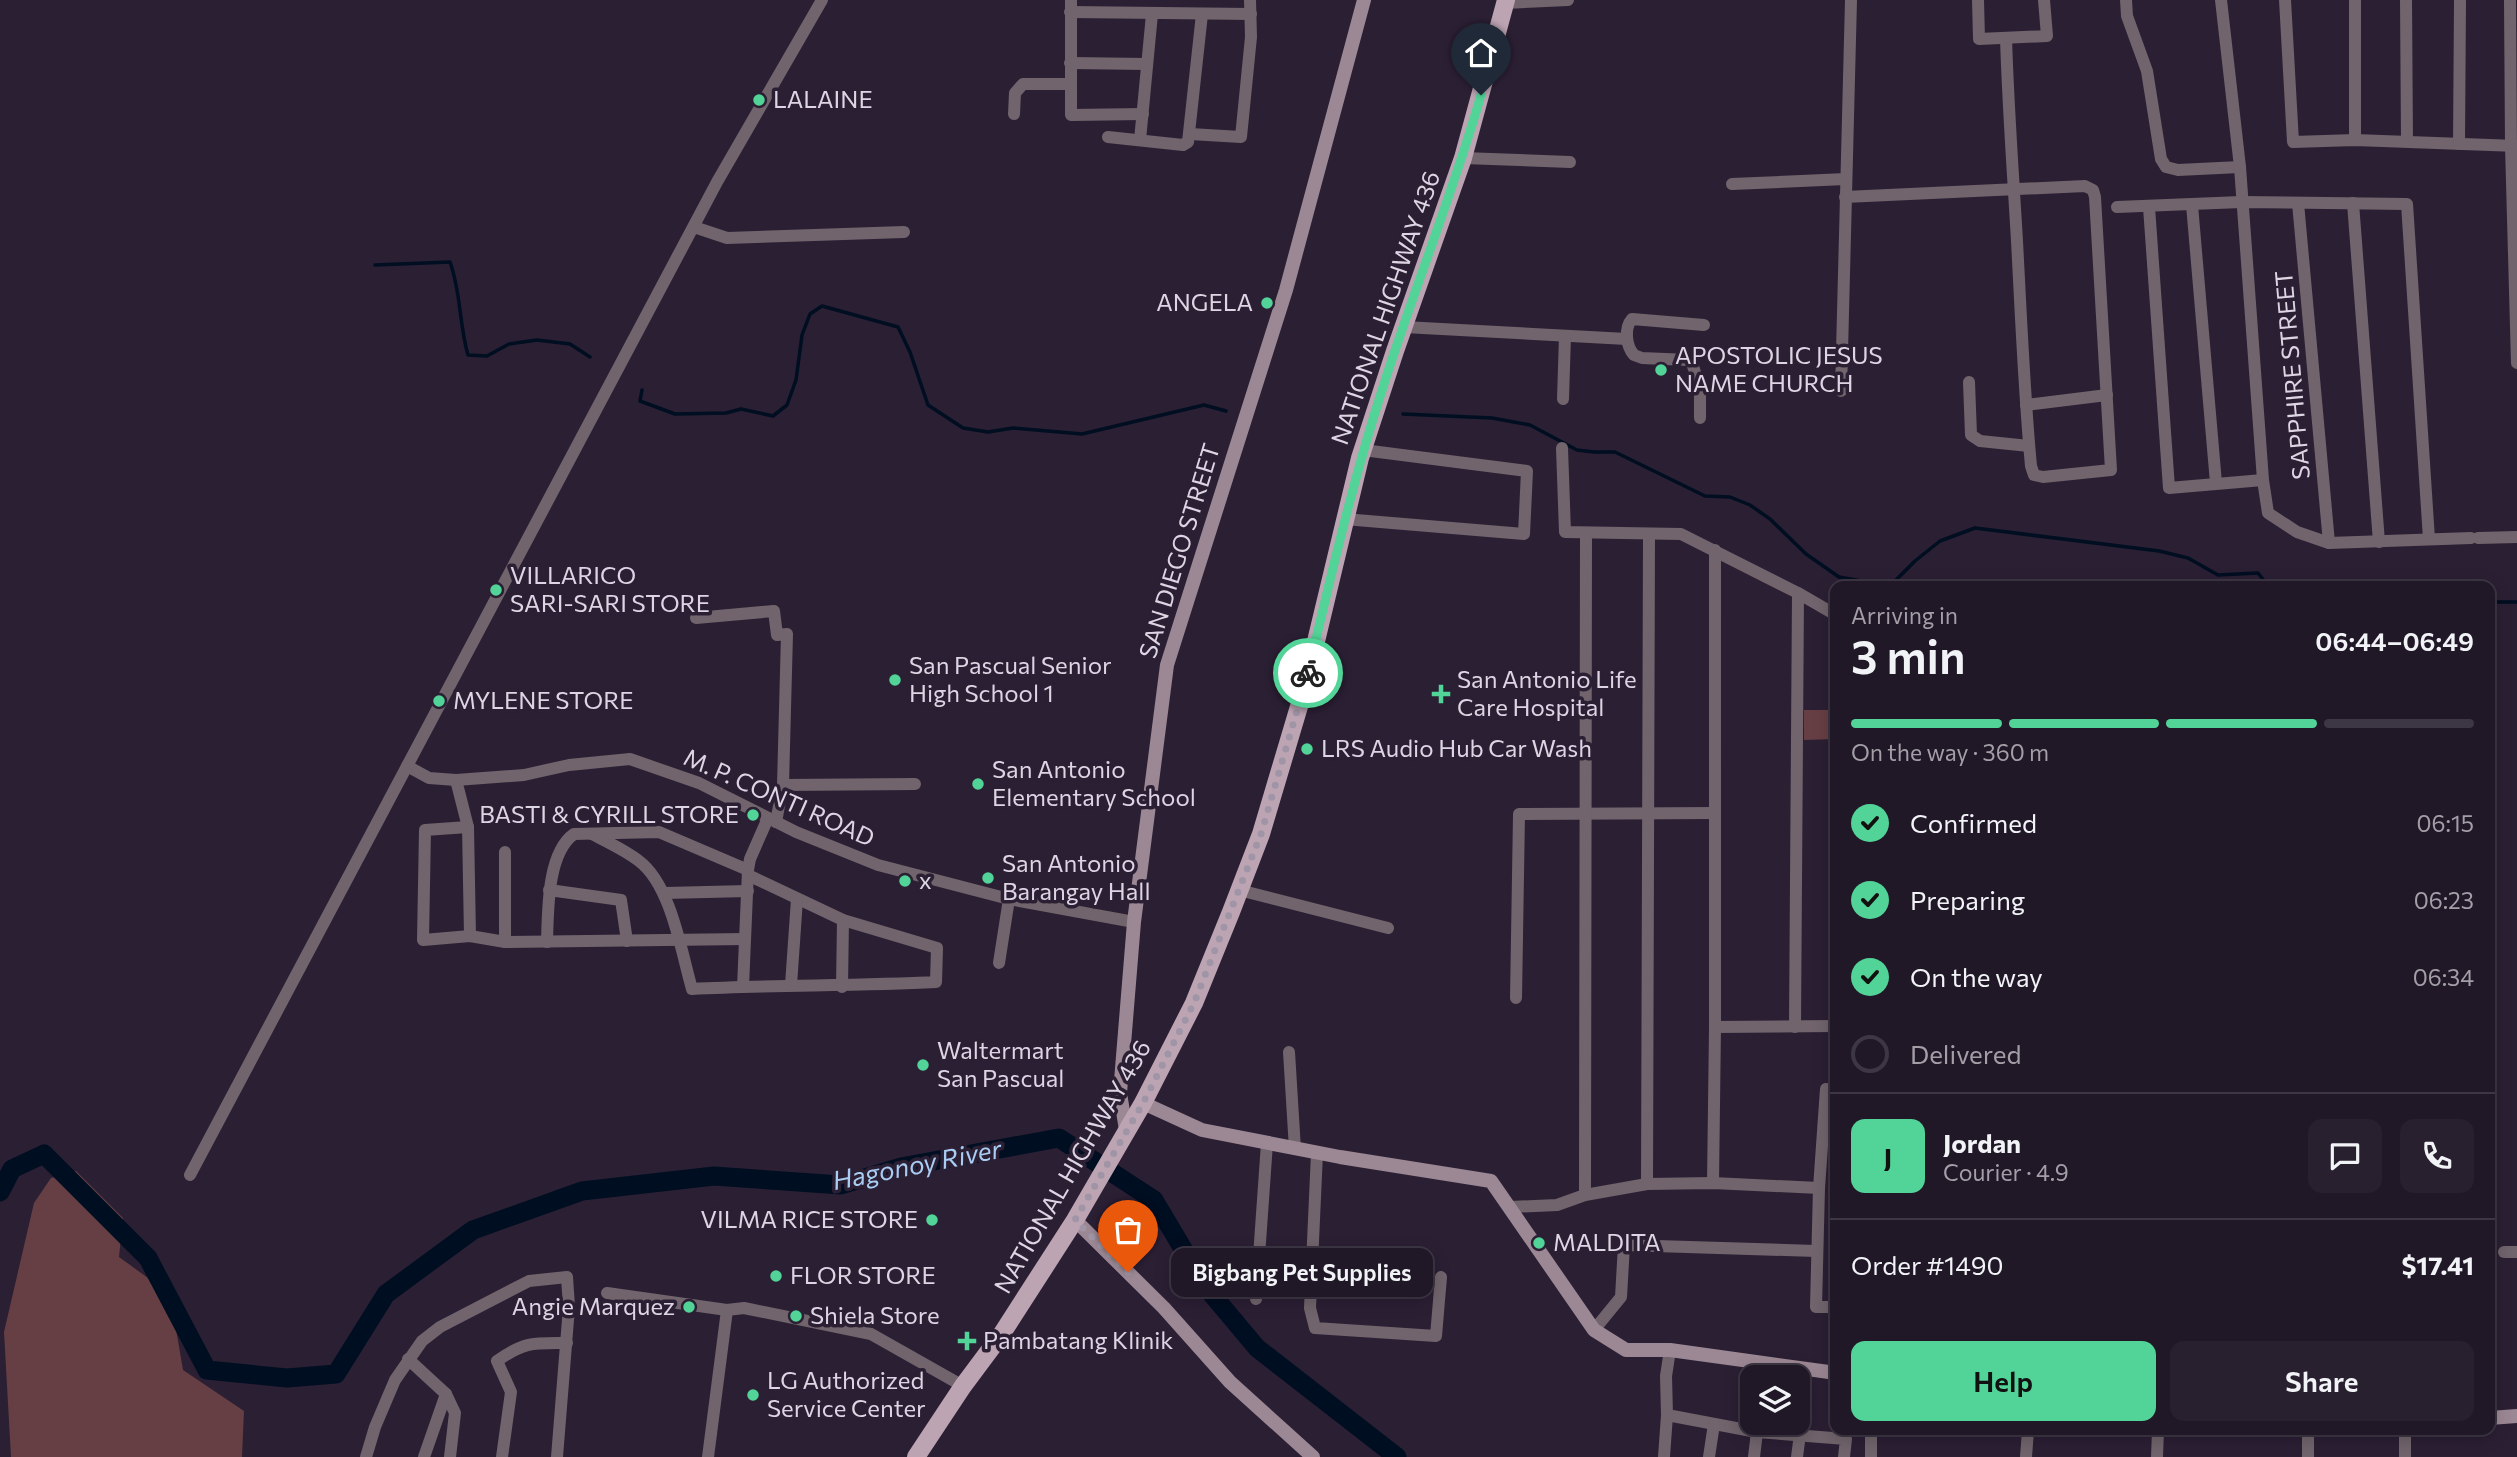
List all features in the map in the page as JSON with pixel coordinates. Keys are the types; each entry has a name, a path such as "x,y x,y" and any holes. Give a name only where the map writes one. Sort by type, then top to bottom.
{"main road":[{"name":"NATIONAL HIGHWAY 436","path":"916,1457 1001,1335 1075,1220 1143,1103 1194,1003 1261,834 1306,683 1363,450 1463,158 1505,1"}],"street":[{"path":"190,1174 717,182 822,0"},
{"path":"1190,134 1241,137 1250,0"},
{"path":"1505,1 1568,0"},
{"path":"1841,391 1851,0"},
{"path":"1978,0 1979,38 2047,36 2044,0"},
{"path":"2126,0 2127,16 2147,71 2161,159 2166,167 2178,170 2240,167"},
{"path":"2221,0 2240,167 2263,480 2268,513 2297,531 2329,543 2517,537"},
{"path":"2285,0 2293,142 2356,140 2514,146"},
{"path":"2355,0 2356,140"},
{"path":"2406,0 2407,141"},
{"path":"2459,144 2460,0"},
{"path":"2510,0 2517,363"},
{"name":"SAN DIEGO STREET","path":"1126,1130 1120,1093 1134,922 1167,665 1286,290 1362,1"},
{"path":"1143,114 1071,115 1071,6 1152,15 1251,15"},
{"path":"1108,137 1183,145 1188,142 1202,14"},
{"path":"1140,140 1152,15"},
{"path":"1845,197 2014,190 2085,186 2093,190 2111,470 2051,478 2034,475 2031,466 2026,405 2014,190 2006,38"},
{"path":"1070,63 1147,64"},
{"path":"1014,114 1015,93 1023,84 1070,85"},
{"path":"1463,158 1570,162"},
{"path":"1732,184 1795,179 1846,179"},
{"path":"2117,208 2241,202 2407,204 2429,539"},
{"name":"SAPPHIRE STREET","path":"2298,203 2329,543"},
{"path":"2353,203 2379,542"},
{"path":"2192,205 2216,483"},
{"path":"2148,207 2169,488 2263,480"},
{"path":"694,227 727,239 904,232"},
{"path":"1700,418 1700,388 1692,363 1688,360 1642,358 1634,355 1627,339 1628,325 1632,319 1704,325"},
{"path":"1404,327 1627,339"},
{"path":"1563,399 1564,336"},
{"path":"1969,382 1970,435 1980,441 2029,446"},
{"path":"2026,405 2107,395"},
{"path":"1562,449 1565,532 1681,534 1830,612"},
{"path":"1344,519 1524,534 1527,471 1363,450"},
{"path":"1585,1195 1586,533"},
{"path":"1647,1184 1649,535"},
{"path":"1713,1183 1715,550"},
{"path":"1795,1027 1798,593"},
{"path":"696,618 774,611 777,635 787,634 783,785 772,820 750,859 743,987"},
{"name":"M. P. CONTI ROAD","path":"407,766 429,778 456,780 524,775 569,765 630,759 699,783 772,820 878,865 1009,899 1134,922"},
{"path":"456,780 468,827 470,936"},
{"path":"783,785 915,784"},
{"path":"1516,998 1519,814 1715,813"},
{"path":"468,827 425,830 424,940 470,936 505,942 745,939"},
{"path":"547,942 550,890 566,840 574,834 659,832 843,920 937,948 936,982 692,989 664,893 652,874 639,860 592,834"},
{"path":"505,852 505,942"},
{"path":"550,890 621,900 627,941"},
{"path":"1239,890 1388,928"},
{"path":"664,893 748,891"},
{"path":"791,985 797,899"},
{"path":"999,963 1009,899"},
{"path":"842,986 843,920"},
{"path":"1715,1027 1830,1026"},
{"path":"1289,1052 1295,1149"},
{"path":"1830,1089 1826,1089 1816,1251 1816,1307 1830,1307"},
{"path":"1143,1103 1202,1130 1317,1153 1491,1181 1594,1331 1626,1350 1670,1350 1830,1372"},
{"path":"1256,1299 1267,1143"},
{"path":"1317,1153 1310,1308 1315,1328 1436,1336 1441,1277"},
{"path":"1510,1207 1557,1205 1585,1195 1647,1184 1713,1183 1819,1188"},
{"path":"1075,1220 1164,1308 1230,1382 1313,1457"},
{"path":"1594,1331 1621,1297 1624,1245 1816,1251"},
{"path":"366,1457 375,1427 395,1380 422,1341 440,1327 530,1281 567,1277 567,1343 557,1457"},
{"path":"607,1293 727,1310 744,1308 871,1334 963,1386"},
{"path":"708,1457 727,1310"},
{"path":"502,1457 511,1392 497,1361 516,1348 536,1343 567,1343"},
{"path":"1664,1457 1670,1350"},
{"path":"408,1359 446,1394 455,1413 450,1457"},
{"path":"424,1457 446,1394"},
{"path":"1667,1415 1740,1429"},
{"path":"2495,1418 2517,1416"},
{"path":"1709,1457 1714,1424"},
{"path":"1754,1457 1756,1435"},
{"path":"1797,1457 1800,1435"},
{"path":"1809,1435 1846,1439 1871,1451"},
{"path":"2026,1457 2028,1435"},
{"path":"2157,1457 2158,1435"},
{"path":"2308,1435 2308,1457"},
{"path":"2405,1435 2405,1457"},
{"path":"1844,1457 1846,1439"}],"shaded area":[{"path":"1804,710 1830,710 1830,739 1804,740"},
{"path":"76,1171 123,1218 119,1257 170,1294 183,1370 244,1411 242,1457 11,1457 4,1332 34,1203 51,1178"}],"waterway":[{"path":"375,265 450,262 468,355 487,356 509,344 537,340 570,344 590,357"},
{"path":"642,390 640,401 675,414 726,413 741,409 773,416 787,405 796,380 802,335 810,314 822,306 898,327 910,352 928,405 963,428 988,432 1013,428 1082,434 1204,405 1226,411"},
{"path":"1403,414 1492,418 1530,425 1577,450 1615,452 1705,496 1730,497 1750,505 1770,519 1806,554 1839,577 1862,581"},
{"path":"1895,581 1940,541 1975,528 2159,551 2188,558 2218,575 2258,573 2264,581"},
{"path":"2495,602 2517,602"},
{"name":"Hagonoy River","path":"0,1192 12,1169 44,1154 148,1258 207,1370 287,1378 336,1374 386,1294 473,1230 582,1191 714,1176 841,1185 901,1167 1059,1138 1154,1200 1205,1286 1257,1348 1397,1457"}],"way so far":[{"path":"1128,1272 1075,1220 1143,1103 1194,1003 1261,834 1308,673"}],"place":[{"name":"LALAINE","path":"759,100"},
{"name":"ANGELA","path":"1267,303"},
{"name":"APOSTOLIC JESUS NAME CHURCH","path":"1661,370"},
{"name":"VILLARICO SARI-SARI STORE","path":"496,590"},
{"name":"San Pascual Senior High School 1","path":"895,680"},
{"name":"San Antonio Life Care Hospital","path":"1441,694"},
{"name":"MYLENE STORE","path":"439,701"},
{"name":"LRS Audio Hub Car Wash","path":"1307,749"},
{"name":"San Antonio Elementary School","path":"978,784"},
{"name":"BASTI & CYRILL STORE","path":"753,815"},
{"name":"San Antonio Barangay Hall","path":"988,878"},
{"name":"x","path":"905,881"},
{"name":"Waltermart San Pascual","path":"923,1065"},
{"name":"VILMA RICE STORE","path":"932,1220"},
{"name":"MALDITA","path":"1539,1243"},
{"name":"Bigbang Pet Supplies","path":"1128,1272"},
{"name":"FLOR STORE","path":"776,1276"},
{"name":"Angie Marquez","path":"689,1307"},
{"name":"Shiela Store","path":"796,1316"},
{"name":"Pambatang Klinik","path":"967,1341"},
{"name":"LG Authorized Service Center","path":"753,1395"}],"route":[{"path":"1308,673 1360,458 1463,158 1481,95"}]}
